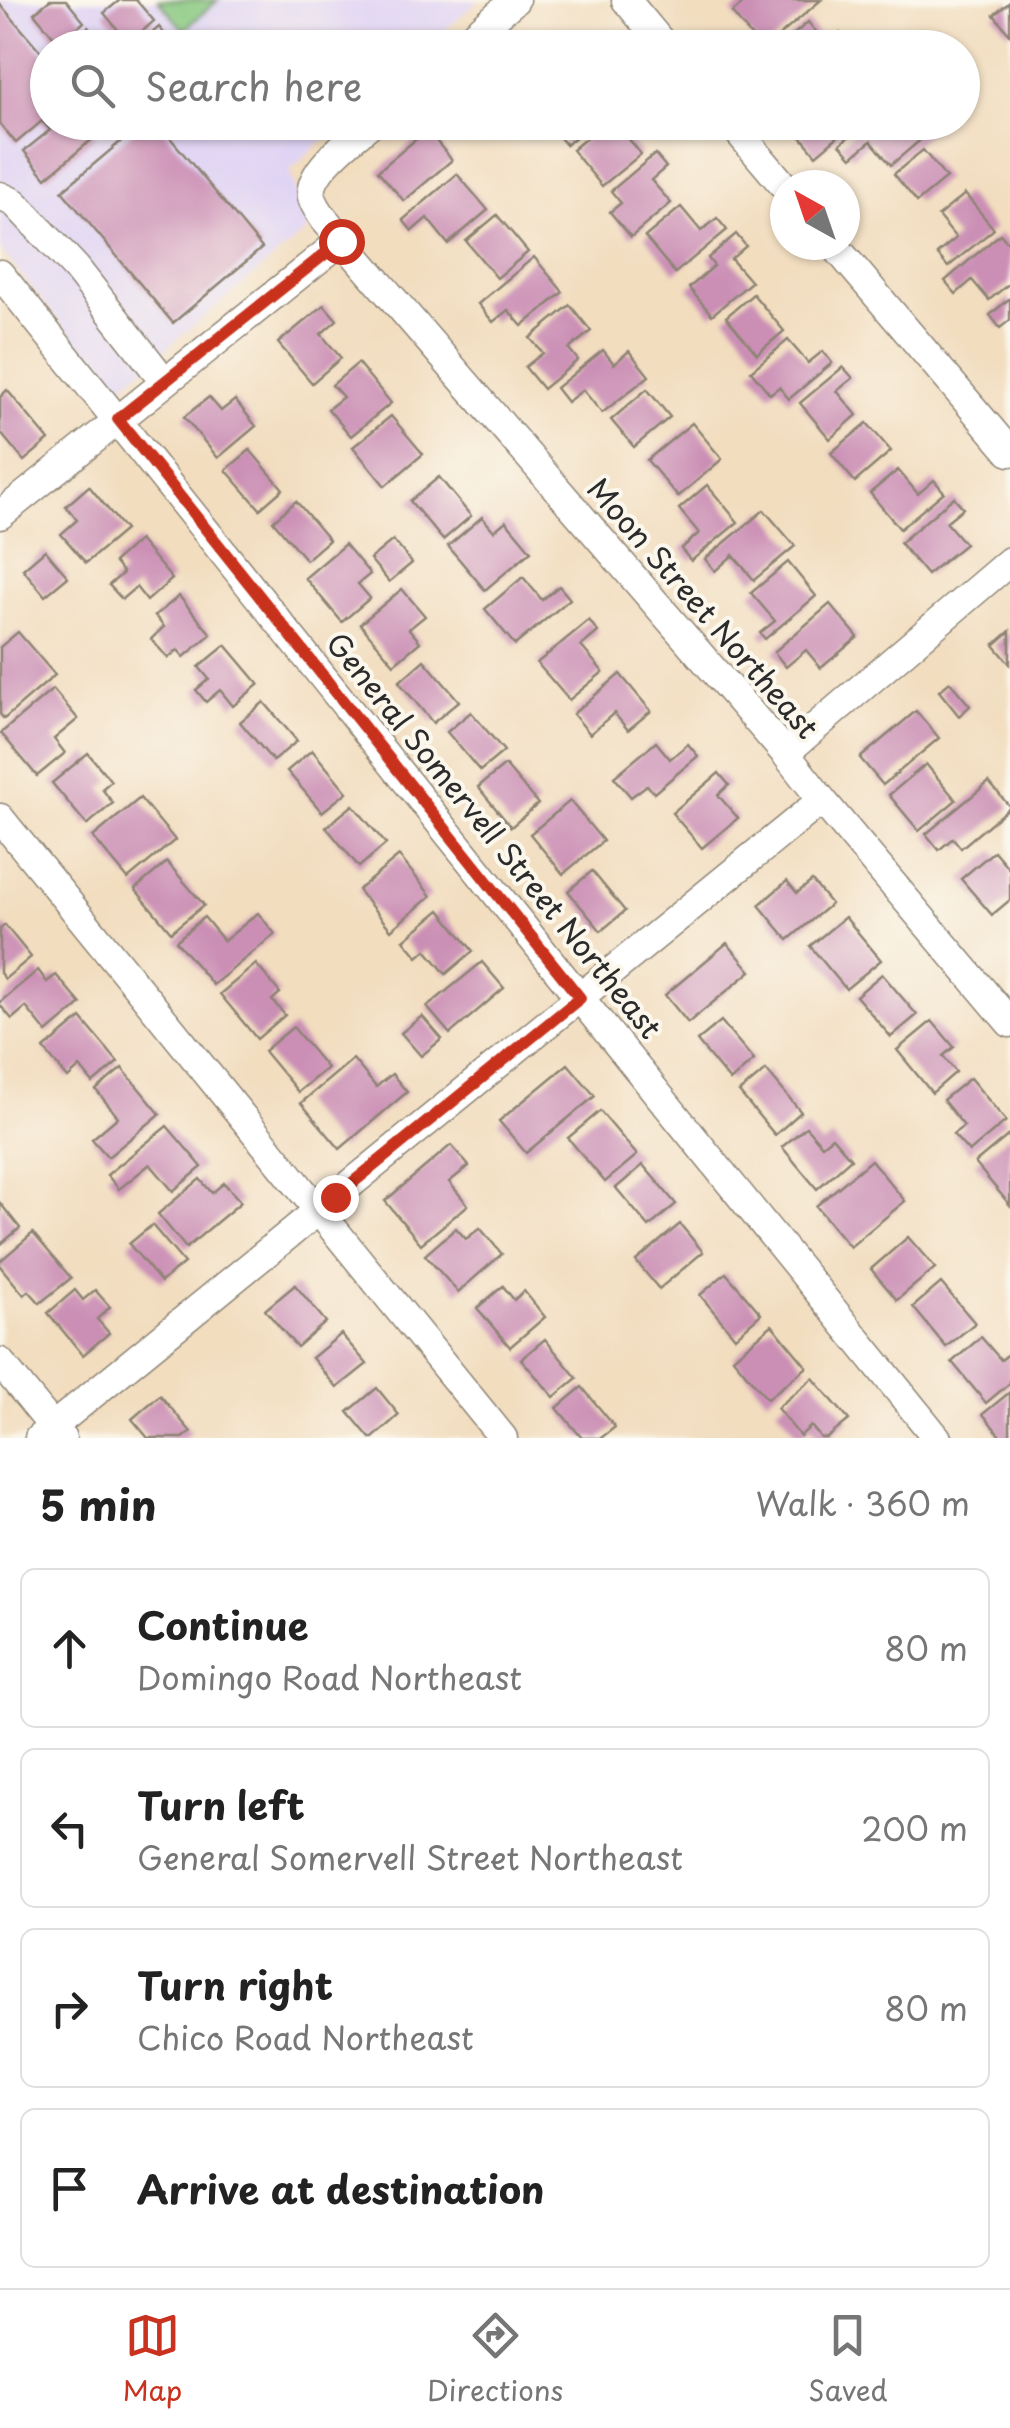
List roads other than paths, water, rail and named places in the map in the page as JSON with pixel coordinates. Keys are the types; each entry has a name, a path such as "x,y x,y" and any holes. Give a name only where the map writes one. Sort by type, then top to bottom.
{"street":[{"path":"481,30 515,0"},
{"path":"626,0 651,30"},
{"name":"Moon Street Northeast","path":"352,140 323,167 312,185 312,198 324,219 784,753 1010,1023"},
{"path":"745,140 770,170"},
{"path":"0,196 15,203 76,268 165,382"},
{"path":"0,514 341,241"},
{"path":"847,260 1010,452"},
{"name":"General Somervell Street Northeast","path":"0,274 937,1438"},
{"path":"784,753 1010,560"},
{"path":"0,1362 52,1434 318,1211 822,800"},
{"path":"0,818 504,1438"}]}
